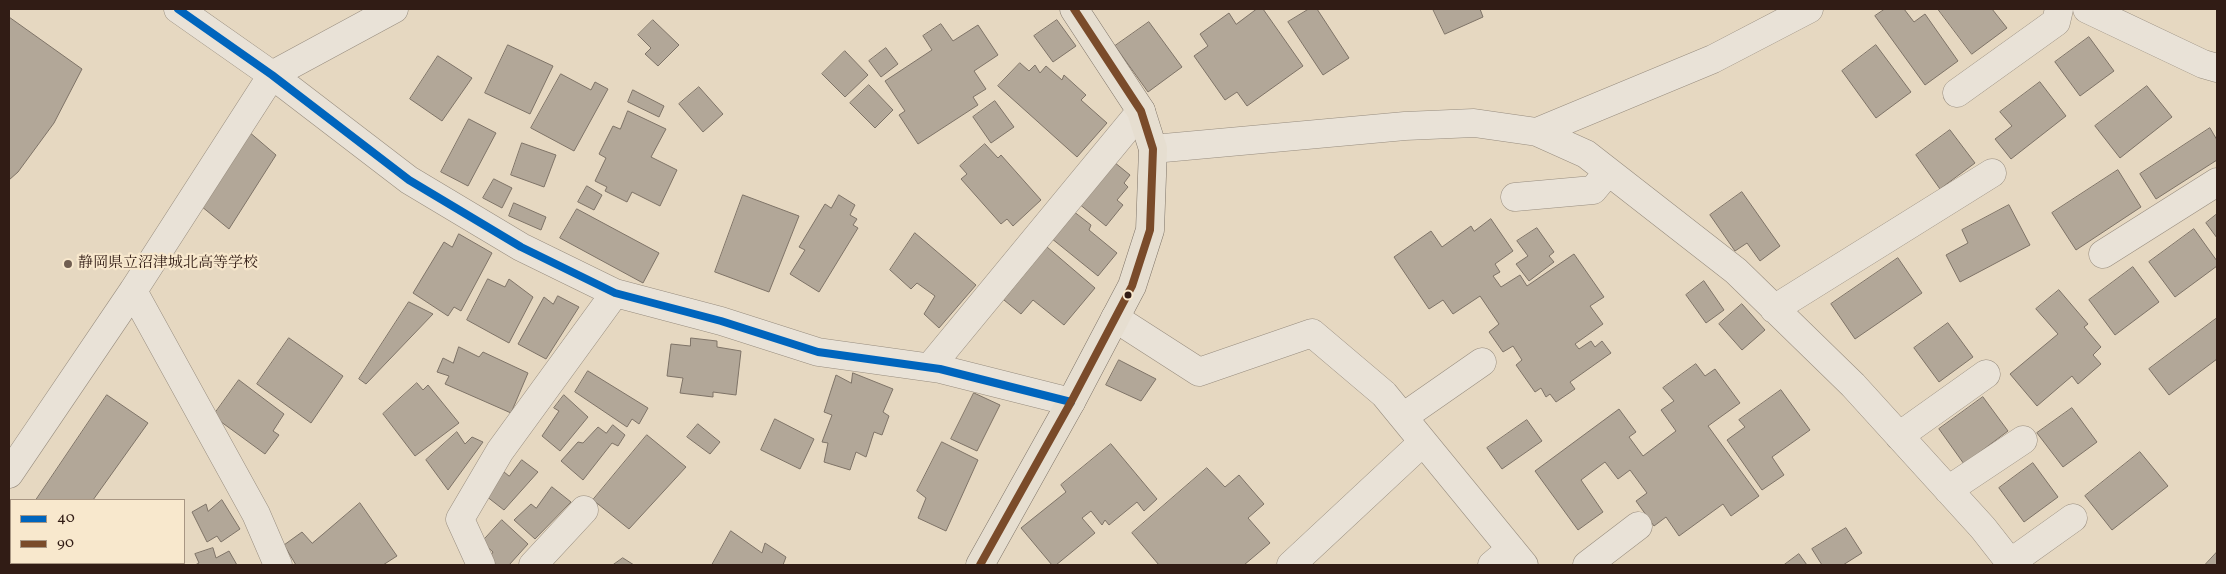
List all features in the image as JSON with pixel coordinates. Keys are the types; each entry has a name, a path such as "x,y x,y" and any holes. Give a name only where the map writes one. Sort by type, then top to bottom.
{"main road":[{"path":"980,565 1071,402 1132,286 1150,230 1153,149 1141,112 1074,9"}],"street":[{"path":"178,9 272,75 409,180 521,247 615,292 721,321 818,352 930,367 1071,402"},
{"path":"9,474 133,291 272,75 394,9"},
{"path":"1537,132 1713,59 1809,9"},
{"path":"1957,92 2056,22 2059,9"},
{"path":"2087,9 2203,64 2217,68"},
{"path":"930,367 1141,112"},
{"path":"1153,149 1405,126 1474,124 1537,132 1586,154 1736,271 1853,385 1983,528 2011,564 2073,518"},
{"path":"1515,197 1593,190 1608,172"},
{"path":"1774,309 1992,173"},
{"path":"2103,254 2217,182"},
{"path":"133,291 256,514 278,565"},
{"path":"481,565 460,518 500,451 615,292"},
{"path":"1115,318 1199,372 1312,333 1384,394 1423,442 1509,560"},
{"path":"1402,417 1482,362"},
{"path":"1899,436 1986,374"},
{"path":"1948,490 2023,440"},
{"path":"1291,565 1423,442"},
{"path":"533,565 584,510"},
{"path":"1587,565 1638,526"}],"building":[{"path":"1257,9 1263,9 1303,66 1247,106 1237,92 1225,100 1194,56 1208,46 1200,34 1229,13 1236,24"},
{"path":"1309,9 1317,9 1349,58 1323,75 1288,22"},
{"path":"1433,9 1480,9 1483,17 1445,34"},
{"path":"1885,9 1904,9 1914,22 1925,14 1958,61 1925,85 1875,16"},
{"path":"1938,9 1992,9 2007,28 1972,54"},
{"path":"9,17 82,69 54,123 18,172 9,180"},
{"path":"653,20 679,45 658,66 645,54 651,48 638,35"},
{"path":"1057,20 1076,46 1053,62 1034,36"},
{"path":"1149,22 1182,67 1148,92 1115,46"},
{"path":"941,24 953,41 978,25 998,55 974,71 986,89 973,97 978,105 918,144 899,115 905,111 885,81 932,50 923,36"},
{"path":"2089,37 2114,71 2080,96 2055,62"},
{"path":"508,45 553,66 530,114 485,93"},
{"path":"1876,45 1911,92 1876,118 1842,71"},
{"path":"886,48 898,64 881,77 869,61"},
{"path":"845,51 868,75 845,97 822,74"},
{"path":"438,56 472,78 442,121 410,99"},
{"path":"1020,63 1029,71 1035,65 1040,73 1046,66 1062,80 1064,75 1086,95 1081,100 1107,123 1077,157 998,86"},
{"path":"561,74 591,90 595,82 608,89 574,151 531,128"},
{"path":"2040,82 2066,116 2011,159 1995,139 2012,126 2000,112"},
{"path":"869,85 893,110 875,128 850,103"},
{"path":"2147,86 2172,117 2120,158 2095,126"},
{"path":"699,87 723,114 703,132 679,104"},
{"path":"633,90 664,106 659,117 628,102"},
{"path":"995,101 1014,127 991,143 973,117"},
{"path":"628,111 666,129 651,157 677,170 660,206 632,192 627,202 605,191 607,187 595,181 606,158 599,154 613,126 620,129"},
{"path":"469,119 496,133 468,186 441,172"},
{"path":"2210,128 2217,140 2217,160 2156,199 2140,174"},
{"path":"1950,130 1975,163 1940,189 1916,155"},
{"path":"248,131 276,155 229,229 201,206"},
{"path":"522,143 556,155 544,187 511,175"},
{"path":"985,144 998,158 1001,155 1041,200 1013,226 1007,219 1001,224 961,179 967,174 960,166"},
{"path":"1114,162 1130,175 1124,183 1128,187 1117,200 1123,205 1106,226 1078,203"},
{"path":"2118,170 2141,207 2076,250 2052,213"},
{"path":"494,179 512,188 502,208 483,198"},
{"path":"587,186 602,195 594,210 578,202"},
{"path":"1742,192 1780,246 1760,261 1747,243 1735,251 1710,215"},
{"path":"743,195 799,216 769,292 715,272"},
{"path":"839,195 855,205 850,215 857,219 853,225 858,228 819,292 790,274 805,250 799,247 825,204 831,208"},
{"path":"514,203 546,217 541,230 509,216"},
{"path":"2009,205 2030,245 1960,282 1946,255 1968,243 1962,230"},
{"path":"577,209 659,253 643,283 560,238"},
{"path":"1073,211 1091,225 1089,230 1117,253 1098,276 1051,238"},
{"path":"2217,214 2217,238 2206,223"},
{"path":"1491,219 1513,251 1495,264 1500,272 1493,276 1501,287 1520,275 1527,286 1574,254 1604,297 1590,306 1603,324 1575,344 1579,349 1591,341 1595,347 1602,341 1611,353 1570,382 1575,389 1556,402 1550,394 1546,397 1541,388 1535,392 1516,365 1522,360 1513,346 1503,352 1489,332 1499,324 1480,296 1453,314 1443,300 1429,309 1394,257 1431,231 1442,247 1471,226 1474,231"},
{"path":"1537,228 1554,252 1549,256 1554,262 1529,281 1516,264 1528,256 1517,241"},
{"path":"2194,229 2217,261 2217,266 2175,297 2149,262"},
{"path":"915,233 976,285 939,328 924,314 935,296 917,283 911,289 890,270"},
{"path":"459,234 492,253 461,311 454,307 448,316 413,293 444,242 452,247"},
{"path":"1047,247 1095,288 1064,325 1033,300 1021,314 1004,300"},
{"path":"1898,258 1922,293 1855,339 1831,304"},
{"path":"2133,267 2159,302 2115,335 2089,300"},
{"path":"488,279 505,287 509,279 533,297 509,343 467,320"},
{"path":"1704,281 1724,310 1706,323 1686,295"},
{"path":"2059,290 2088,324 2084,327 2101,347 2093,355 2101,364 2078,384 2072,376 2037,406 2010,374 2058,334 2036,309"},
{"path":"558,296 579,307 546,359 518,344 544,297 553,304"},
{"path":"409,302 433,314 366,384 359,379"},
{"path":"1742,304 1765,330 1742,350 1719,324"},
{"path":"2217,318 2217,359 2169,395 2149,369"},
{"path":"1948,323 1973,357 1939,382 1914,348"},
{"path":"289,338 343,376 311,423 257,384"},
{"path":"691,338 717,341 717,347 741,351 736,395 713,392 713,397 680,393 683,378 667,376 671,344 690,346"},
{"path":"459,347 479,357 483,352 528,373 511,413 445,384 449,376 437,372 443,358 453,363"},
{"path":"1119,360 1156,379 1141,401 1106,385"},
{"path":"1696,364 1705,376 1715,369 1740,403 1708,426 1759,496 1731,516 1723,504 1679,536 1666,517 1654,526 1636,501 1647,493 1630,470 1618,479 1605,462 1581,480 1603,512 1578,530 1535,471 1619,409 1636,432 1629,437 1643,456 1676,431 1661,410 1674,401 1663,388"},
{"path":"588,371 648,408 639,424 632,419 627,427 575,392"},
{"path":"853,373 893,389 883,412 889,416 882,435 874,432 866,457 856,452 850,470 824,462 828,443 822,442 832,415 824,412 836,375 851,383"},
{"path":"239,380 284,414 273,431 279,435 265,454 213,416"},
{"path":"417,383 423,390 428,385 459,423 415,456 383,414"},
{"path":"1781,390 1810,430 1772,457 1784,475 1762,490 1727,440 1745,427 1739,420"},
{"path":"974,393 1000,405 977,451 951,439"},
{"path":"107,395 148,423 94,499 37,499"},
{"path":"564,395 588,417 560,451 542,436 559,411 554,408"},
{"path":"1983,397 2008,431 1964,464 1939,429"},
{"path":"2072,408 2097,442 2063,467 2037,433"},
{"path":"775,419 814,439 800,469 761,450"},
{"path":"1527,420 1542,441 1502,469 1487,448"},
{"path":"698,424 720,442 710,454 687,437"},
{"path":"613,425 625,435 618,446 612,443 583,480 561,461 578,442 583,443 598,427 606,433"},
{"path":"457,432 465,444 472,437 483,442 448,490 426,460"},
{"path":"647,435 686,467 629,529 593,500"},
{"path":"942,442 978,460 946,531 918,518 926,498 917,491"},
{"path":"1111,444 1157,499 1144,511 1137,502 1109,525 1105,520 1102,525 1091,511 1082,518 1095,533 1056,565 1052,565 1021,528 1066,492 1061,485"},
{"path":"2140,452 2168,486 2112,530 2085,496"},
{"path":"522,460 538,472 504,510 486,496 504,472 509,476"},
{"path":"2033,463 2058,497 2024,522 1999,488"},
{"path":"1207,468 1225,487 1239,475 1264,504 1248,518 1270,543 1244,565 1159,565 1132,533"},
{"path":"552,487 571,502 535,539 514,520 531,504 536,508"},
{"path":"222,500 240,529 221,542 217,536 207,542 192,512 206,504 208,511"},
{"path":"360,503 397,556 383,565 296,565 284,545 302,532 312,543"},
{"path":"502,520 528,544 509,565 496,565 489,558 493,552 482,542"},
{"path":"1846,528 1862,553 1843,565 1822,565 1812,549"},
{"path":"731,531 762,553 765,543 786,557 783,565 712,565"},
{"path":"10,538 10,564 47,564 9,565"},
{"path":"213,548 216,558 229,551 237,565 195,565 199,563 195,554"},
{"path":"2217,552 2217,565 2205,565"},
{"path":"1799,554 1807,565 1784,565"},
{"path":"623,558 634,565 613,565"}],"transit line":[{"name":"40","path":"178,9 272,75 409,180 521,247 615,293 721,321 818,352 940,369 1071,402"},
{"name":"90","path":"980,565 1071,402 1132,286 1150,230 1153,149 1141,111 1074,9"}],"place":[{"name":"静岡県立沼津城北高等学校","path":"68,264"}]}
